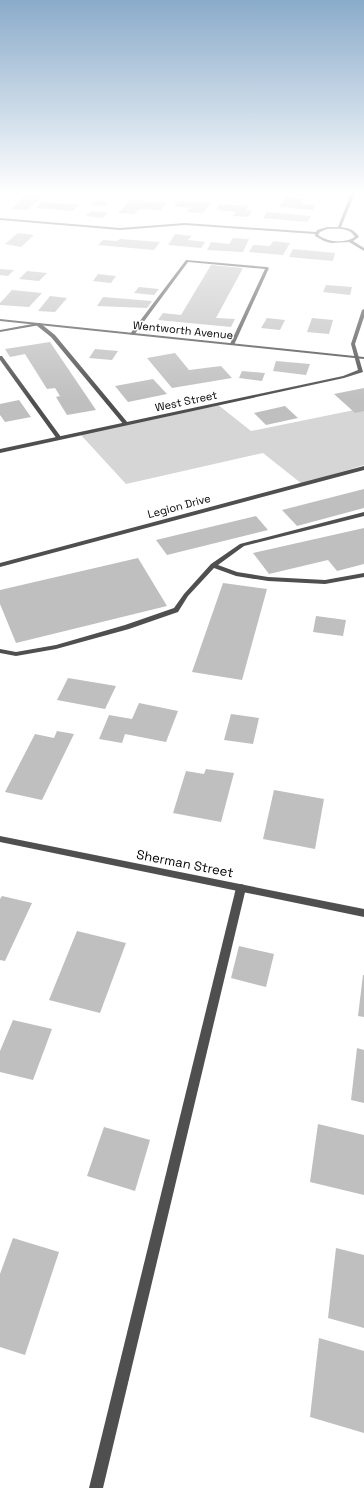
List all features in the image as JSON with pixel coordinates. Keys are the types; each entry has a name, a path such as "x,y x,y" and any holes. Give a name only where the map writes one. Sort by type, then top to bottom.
{"street":[{"path":"132,334 186,262"},
{"path":"203,262 267,268 232,344"},
{"path":"358,357 353,344 364,310"},
{"name":"Wentworth Avenue","path":"0,320 364,358"},
{"path":"0,331 38,324 53,336 126,424"},
{"path":"0,357 59,438"},
{"name":"West Street","path":"0,451 344,377 361,371 358,357"},
{"name":"Legion Drive","path":"0,565 364,468"},
{"path":"0,651 16,654 56,647 126,627 176,610 186,595 213,565 242,545 364,514"},
{"path":"213,565 236,574 268,579 324,582 364,575"},
{"name":"Sherman Street","path":"0,839 364,913"},
{"path":"96,1488 241,888"}],"shaded area":[{"path":"217,404 251,431 364,408 364,465 302,484 263,453 126,484 80,434"}],"building":[{"path":"211,265 243,268 216,318 235,319 231,327 158,320 163,313 181,315"},
{"path":"0,269 14,270 8,276 0,275"},
{"path":"27,271 47,273 39,281 19,279"},
{"path":"98,274 116,276 111,283 93,281"},
{"path":"326,285 352,287 350,295 323,292"},
{"path":"139,287 159,289 154,295 134,293"},
{"path":"12,290 42,293 29,307 0,305 0,303"},
{"path":"50,296 67,298 55,312 38,311"},
{"path":"103,297 152,301 147,308 97,306"},
{"path":"267,318 285,320 280,330 261,328"},
{"path":"312,318 333,320 329,334 307,332"},
{"path":"50,342 96,410 67,415 56,397 60,396 55,388 47,389 25,354 10,357 5,349"},
{"path":"95,349 118,351 112,360 89,358"},
{"path":"175,353 189,370 221,366 232,378 172,388 147,358"},
{"path":"276,361 310,364 306,375 273,371"},
{"path":"242,371 265,373 262,381 239,378"},
{"path":"153,379 167,394 128,402 115,386"},
{"path":"364,388 364,411 355,413 334,394"},
{"path":"19,400 31,417 5,422 0,415 0,404"},
{"path":"285,406 298,418 266,425 254,413"},
{"path":"364,489 364,508 297,526 282,510"},
{"path":"256,516 268,530 167,555 156,540"},
{"path":"364,528 364,564 337,571 328,560 269,574 253,553"},
{"path":"138,558 167,606 16,643 0,604 0,590"},
{"path":"223,583 267,589 242,680 192,672"},
{"path":"316,616 346,620 343,636 313,632"},
{"path":"68,678 116,686 105,709 57,700"},
{"path":"139,703 178,711 166,742 125,734 122,743 99,739 109,715 132,719"},
{"path":"231,714 259,718 253,744 224,740"},
{"path":"57,731 74,734 42,800 5,792 35,734 54,738"},
{"path":"206,769 234,773 221,822 173,813 186,771 204,774"},
{"path":"274,790 324,799 315,849 263,839"},
{"path":"2,896 32,903 5,961 0,960 0,899"},
{"path":"77,931 126,943 100,1013 49,1000"},
{"path":"239,946 274,954 266,987 231,978"},
{"path":"364,975 364,1017 358,1016"},
{"path":"13,1020 52,1029 33,1080 0,1072 0,1051"},
{"path":"357,1048 364,1050 364,1103 351,1100"},
{"path":"318,1124 364,1135 364,1195 310,1182"},
{"path":"104,1127 150,1140 135,1191 87,1176"},
{"path":"13,1238 59,1252 25,1355 0,1347 0,1274"},
{"path":"336,1248 364,1255 364,1328 328,1318"},
{"path":"319,1338 364,1351 364,1433 310,1417"}]}
